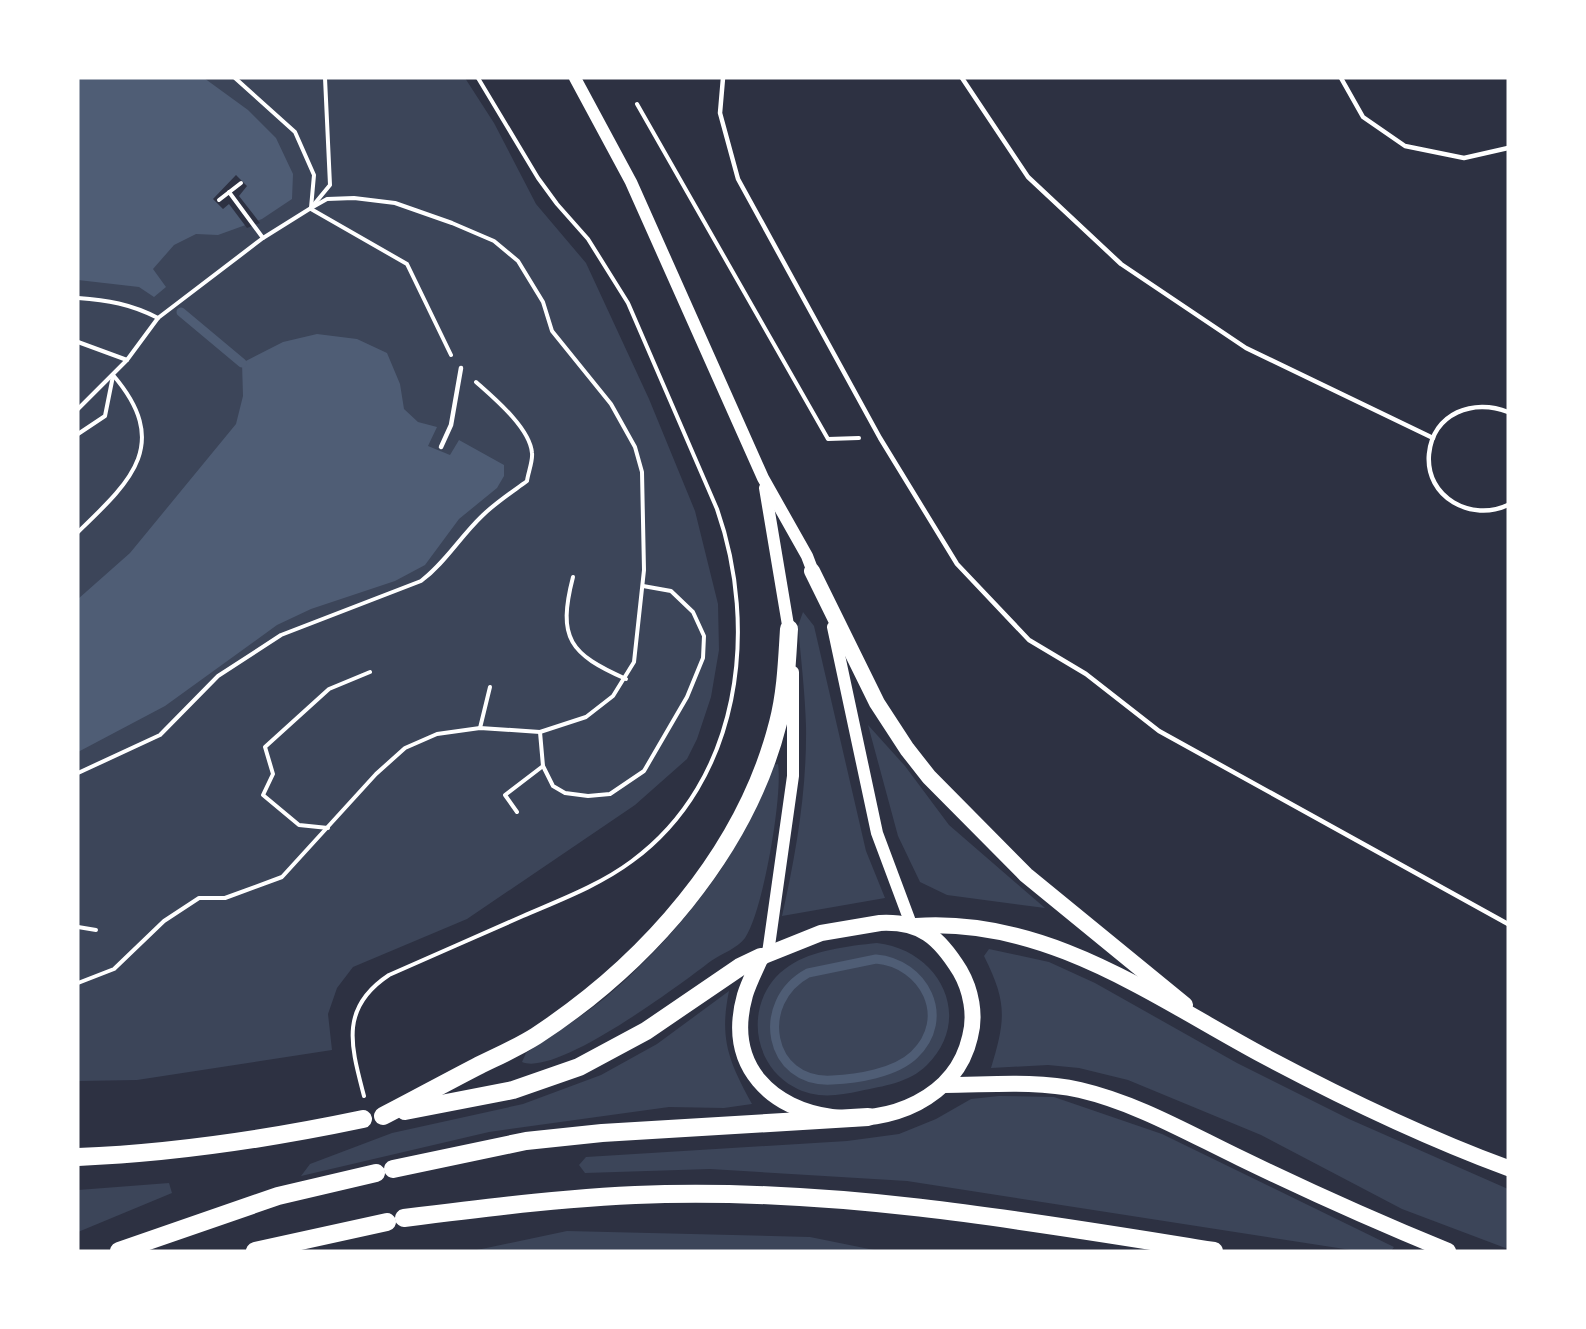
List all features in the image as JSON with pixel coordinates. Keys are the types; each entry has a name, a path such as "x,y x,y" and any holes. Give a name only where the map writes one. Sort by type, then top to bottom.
{"highway":[{"path":"812,571 878,703 907,749 929,777 1026,875 1213,1028"},
{"path":"375,1117 526,1042 569,1013 647,945 687,900 718,856 740,819 767,759 783,701 789,629"},
{"path":"78,1157 157,1154 211,1147 513,1090 579,1067 646,1031 740,967 765,955 808,937 867,924 967,925 1042,941 1095,963 1213,1028 1407,1127 1508,1168"},
{"path":"119,1251 278,1196 526,1141 602,1133 868,1117 914,1104 944,1085 956,1070 969,1044 972,1008 966,984 954,963 932,935 913,925"},
{"path":"765,955 745,996 741,1020 743,1047 753,1072 765,1089 793,1108 822,1115 868,1117"},
{"path":"944,1085 1028,1084 1080,1090 1101,1096 1161,1120 1352,1212 1448,1251"},
{"path":"255,1251 395,1220 573,1199 665,1194 765,1195 895,1204 1214,1251"}],"main road":[{"path":"575,78 631,182 763,478 812,571 839,649 878,833 913,925"},
{"path":"763,478 789,629 793,672 793,776 765,955"}],"lane":[{"path":"723,78 720,113 738,180 880,438 957,564 1029,640 1086,674 1159,731 1508,924"},
{"path":"962,78 1028,177 1121,264 1246,348 1433,438"},
{"path":"1341,78 1363,117 1405,146 1464,158 1508,147"},
{"path":"441,447 452,425 461,368"},
{"path":"1508,412 1493,406 1475,405 1458,411 1443,423 1433,438 1429,454 1430,472 1438,488 1449,500 1464,509 1481,512 1498,510 1508,505"}],"path":[{"path":"235,78 295,132 314,175 311,208"},
{"path":"311,208 330,185 325,78"},
{"path":"430,957 563,899 608,876 633,861 677,819 702,779 722,736 735,693 739,642 736,591 729,542 628,303 599,255 538,178 478,78"},
{"path":"637,104 828,439 880,438"},
{"path":"219,200 241,183"},
{"path":"229,192 263,238"},
{"path":"78,409 127,360 158,318 263,238 327,199 354,198 395,203 494,241 518,261 543,302 552,331 611,404 635,447 642,472 643,586 634,662 626,679 613,696 586,717 540,732 480,728 437,734 405,748 376,774 282,877 225,898 200,898 164,921 114,969 78,983"},
{"path":"78,773 159,735 218,676 281,635 421,581 438,568 483,514 526,481 532,452 521,429 507,410 461,368 452,356 407,264 311,208"},
{"path":"78,298 111,300 139,308 158,318"},
{"path":"78,342 127,360"},
{"path":"78,434 105,416 113,375"},
{"path":"78,532 127,482 141,453 141,424 131,396 113,375"},
{"path":"573,577 567,616 570,640 583,657 626,679"},
{"path":"540,732 543,766 553,786 565,793 588,796 610,794 644,771 661,746 687,697 703,658 704,636 693,612 671,591 643,586"},
{"path":"329,828 299,825 263,795 273,774 265,747 329,689 370,672"},
{"path":"480,728 490,687"},
{"path":"517,812 505,795 543,766"},
{"path":"78,927 96,930"}],"shaded area":[{"path":"78,78 465,78 494,123 536,204 586,263 649,399 695,511 718,604 719,650 711,697 697,739 687,759 635,805 467,919 353,967 337,988 328,1014 332,1050 137,1080 78,1081"},
{"path":"78,78 204,78 248,110 276,138 293,174 292,199 262,219 218,235 196,234 174,245 153,269 166,287 154,297 139,287 78,280"},
{"path":"317,334 357,339 387,353 400,384 404,409 418,422 437,427 428,446 450,455 459,440 504,465 504,476 497,488 459,519 425,565 395,581 311,609 277,625 165,706 78,752 78,599 130,553 236,424 243,396 242,363 283,342"},
{"path":"803,612 814,626 866,851 885,898 782,916 796,846 805,774 805,714 798,626"},
{"path":"868,725 905,766 949,825 1045,908 947,895 920,882 898,836"},
{"path":"778,764 775,826 765,880 752,924 742,942 711,961 647,1007 589,1043 562,1056 539,1063 522,1062 526,1053 586,1012 621,984 682,920 710,886 730,856 773,765"},
{"path":"877,943 899,948 918,958 933,972 943,989 949,1007 948,1027 941,1046 920,1071 904,1080 887,1085 826,1095 802,1091 794,1087 779,1076 768,1062 761,1045 758,1028 759,1010 765,994 775,978 798,961 831,950"},
{"path":"989,949 1049,962 1095,983 1237,1063 1349,1119 1508,1189 1508,1249 1402,1209 1261,1135 1128,1080 1079,1068 1048,1065 991,1068 1002,1011 997,986 984,956"},
{"path":"729,991 725,1023 728,1050 737,1075 752,1104 724,1108 669,1107 489,1132 301,1176 310,1164 392,1133 523,1104 601,1075 657,1044"},
{"path":"999,1096 1054,1097 1162,1134 1394,1247 1391,1251 1351,1250 907,1181 710,1169 585,1173 579,1165 586,1157 847,1141 899,1134 936,1119 971,1099"},
{"path":"169,1183 172,1193 78,1232 78,1190"},
{"path":"567,1231 810,1237 879,1251 472,1251"}],"pier":[{"path":"236,175 247,186 239,196 260,223 247,228 229,204 223,209 213,199"}],"waterway":[{"path":"181,312 242,363"},
{"path":"876,959 908,970 928,995 932,1009 931,1025 926,1040 906,1061 886,1071 864,1076 832,1080 810,1078 794,1069 782,1056 776,1039 775,1021 780,1003 791,986 808,973 876,959"}]}
